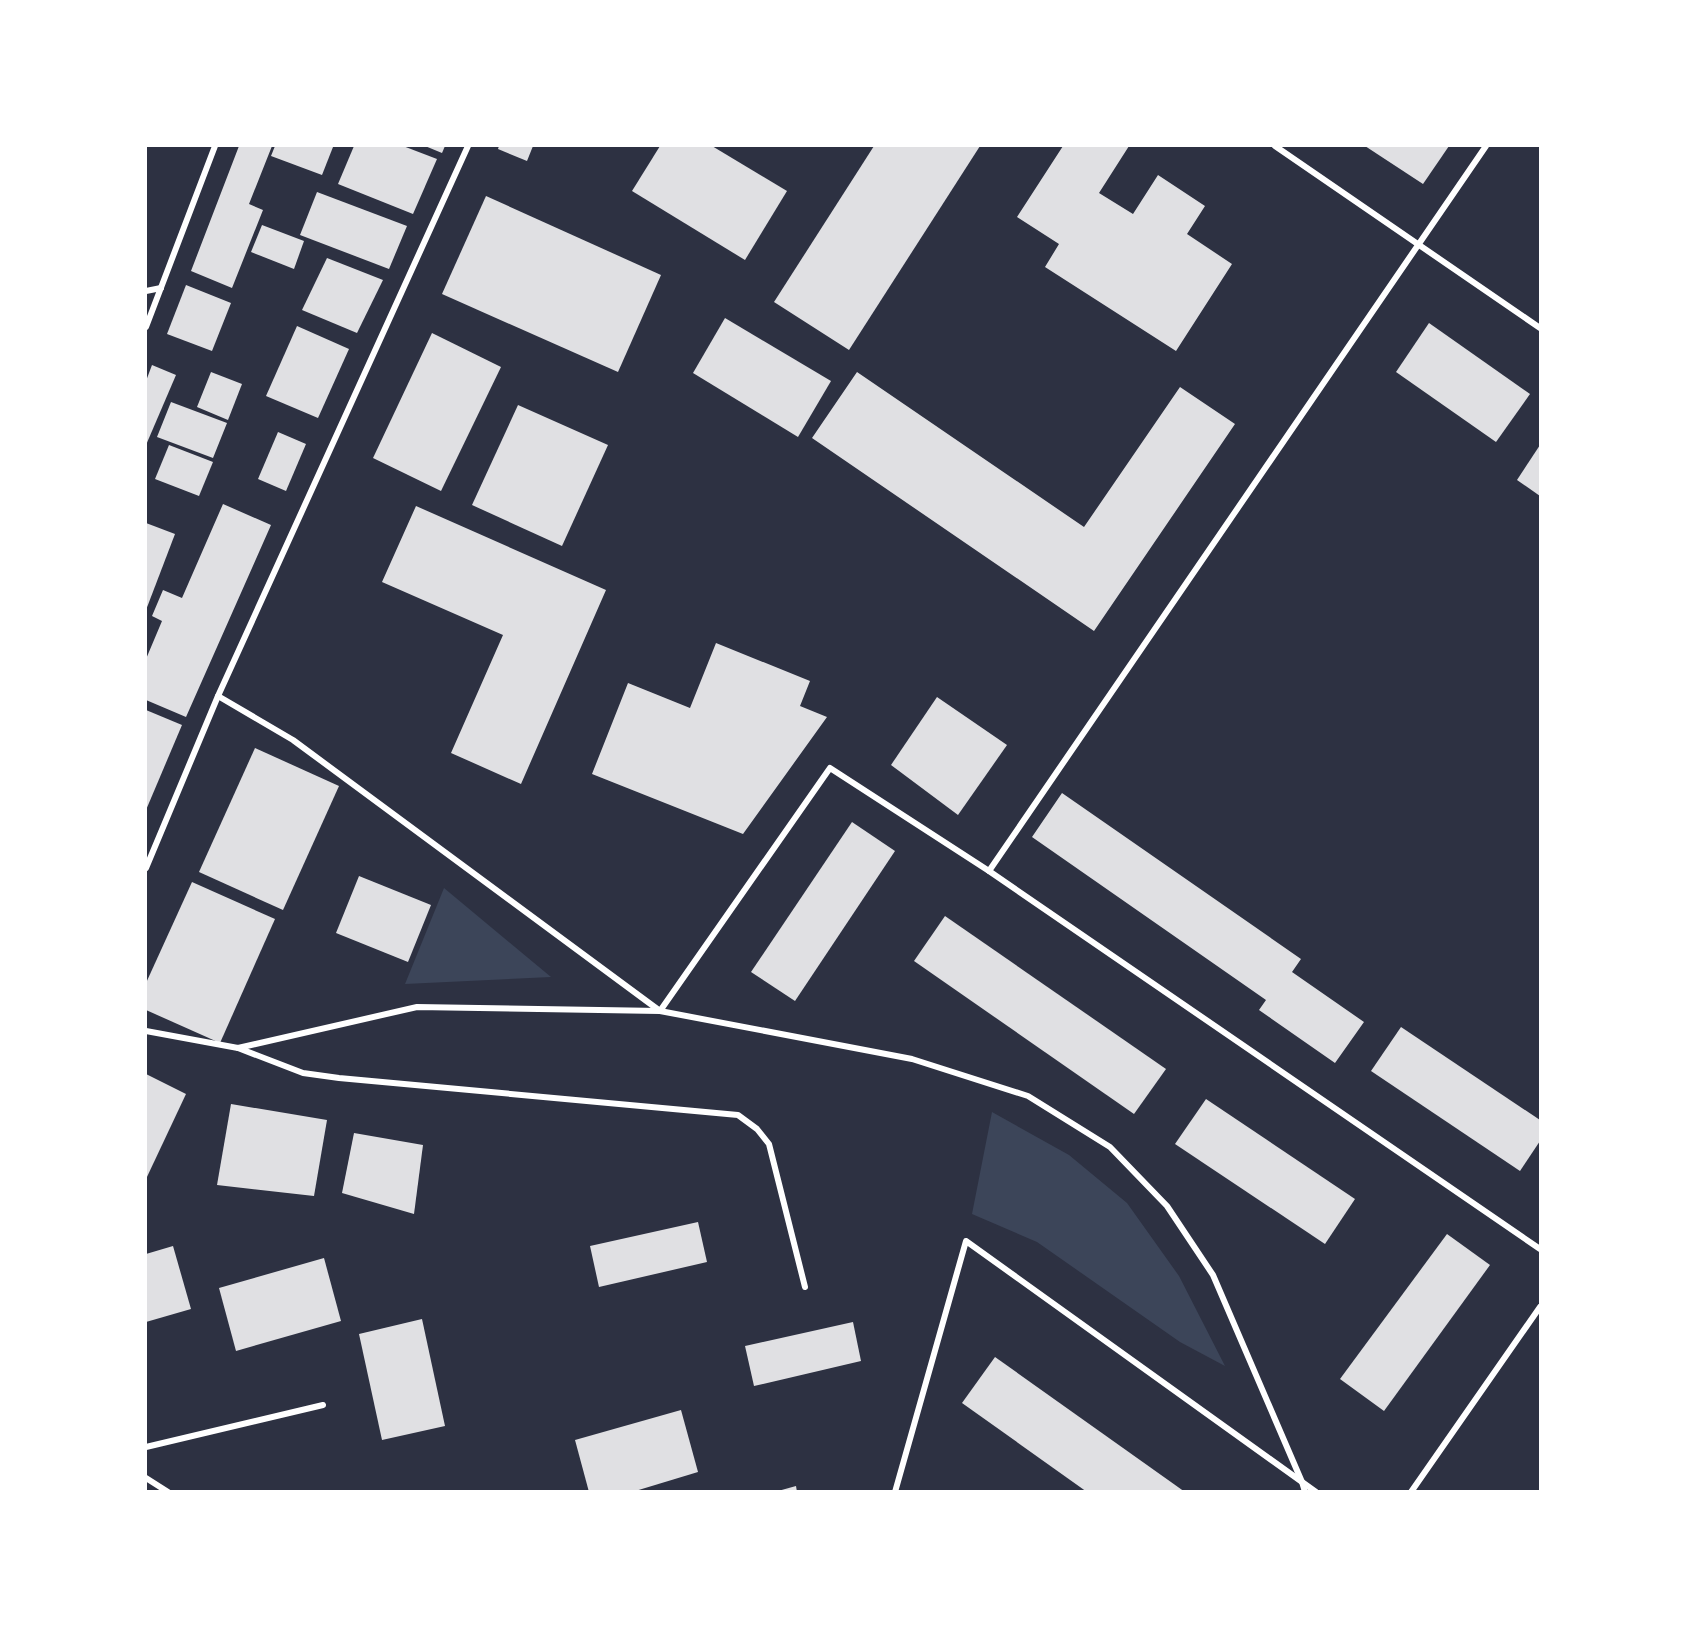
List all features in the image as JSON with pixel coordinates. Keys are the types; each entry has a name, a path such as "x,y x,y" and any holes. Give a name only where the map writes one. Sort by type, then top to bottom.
{"street":[{"path":"146,327 215,146"},
{"path":"146,868 218,696 468,146"},
{"path":"1275,146 1540,328"},
{"path":"989,872 1486,146"},
{"path":"146,291 161,288"},
{"path":"218,696 293,740 660,1011"},
{"path":"660,1011 830,768 989,872 1540,1249"},
{"path":"238,1048 417,1007 660,1011 912,1059 1028,1096 1110,1147 1167,1206 1213,1275 1305,1491"},
{"path":"146,1031 238,1048 303,1072 330,1076 738,1116 757,1129 769,1144 804,1287"},
{"path":"895,1491 966,1241 1316,1491"},
{"path":"1411,1491 1540,1307"},
{"path":"146,1447 323,1405"},
{"path":"146,1478 168,1491"}],"shaded area":[{"path":"444,888 551,977 405,984"},
{"path":"992,1112 1069,1155 1127,1203 1179,1276 1225,1366 1180,1342 1037,1242 972,1214"}],"building":[{"path":"239,146 272,146 249,204 263,210 232,288 191,271"},
{"path":"275,146 333,147 322,175 271,156"},
{"path":"354,146 403,146 437,159 413,214 338,184"},
{"path":"425,146 445,146 442,153"},
{"path":"499,146 533,146 527,161 498,149"},
{"path":"660,146 712,146 787,191 745,260 632,191"},
{"path":"874,146 980,146 849,350 774,302"},
{"path":"1063,146 1129,146 1099,193 1133,214 1158,175 1205,206 1187,234 1232,264 1176,351 1045,267 1059,244 1017,217"},
{"path":"1365,146 1449,146 1423,184"},
{"path":"317,192 407,226 389,269 300,235"},
{"path":"486,196 661,275 618,372 442,294"},
{"path":"262,225 304,241 294,269 251,252"},
{"path":"327,258 383,280 357,333 302,310"},
{"path":"186,285 231,303 212,351 167,334"},
{"path":"725,318 831,381 798,437 693,373"},
{"path":"1429,323 1530,394 1496,442 1396,372"},
{"path":"297,326 349,349 318,418 266,396"},
{"path":"432,333 501,367 441,491 373,458"},
{"path":"152,365 176,375 146,445 146,381"},
{"path":"211,372 242,384 228,420 197,407"},
{"path":"857,372 1084,527 1180,387 1235,424 1094,631 812,438"},
{"path":"171,402 227,423 213,458 157,437"},
{"path":"518,405 608,445 562,546 472,505"},
{"path":"278,432 306,444 286,491 258,479"},
{"path":"169,445 213,462 199,496 155,479"},
{"path":"1540,445 1540,496 1517,480"},
{"path":"223,504 271,525 186,717 146,700 146,659 162,621 152,616 163,590 182,598"},
{"path":"416,506 606,590 521,784 451,753 503,635 382,582"},
{"path":"146,523 175,534 146,610"},
{"path":"716,643 810,681 800,706 827,717 743,834 592,774 628,683 690,708"},
{"path":"937,697 1007,745 958,815 891,765"},
{"path":"146,710 182,725 146,810"},
{"path":"255,748 339,786 283,910 199,872"},
{"path":"1062,793 1301,959 1292,972 1364,1022 1335,1063 1259,1010 1266,1000 1032,837"},
{"path":"852,822 895,851 795,1001 751,972"},
{"path":"359,876 431,905 408,962 336,933"},
{"path":"192,882 275,919 220,1043 146,1010 146,983"},
{"path":"945,916 1166,1069 1134,1114 914,961"},
{"path":"1401,1027 1540,1120 1540,1141 1520,1171 1371,1071"},
{"path":"146,1074 186,1094 146,1179"},
{"path":"1206,1099 1355,1199 1325,1244 1175,1144"},
{"path":"231,1104 327,1120 314,1196 217,1185"},
{"path":"354,1133 423,1145 414,1214 342,1193"},
{"path":"698,1222 707,1262 599,1287 590,1246"},
{"path":"1447,1234 1490,1265 1384,1411 1340,1379"},
{"path":"173,1246 191,1309 146,1322 146,1254"},
{"path":"324,1258 341,1321 236,1351 219,1288"},
{"path":"422,1319 445,1426 382,1440 359,1334"},
{"path":"853,1322 861,1361 754,1386 745,1346"},
{"path":"995,1357 1185,1492 1087,1492 962,1403"},
{"path":"681,1410 698,1472 632,1492 589,1492 575,1440"},
{"path":"796,1486 797,1492 778,1492 778,1491"}]}
